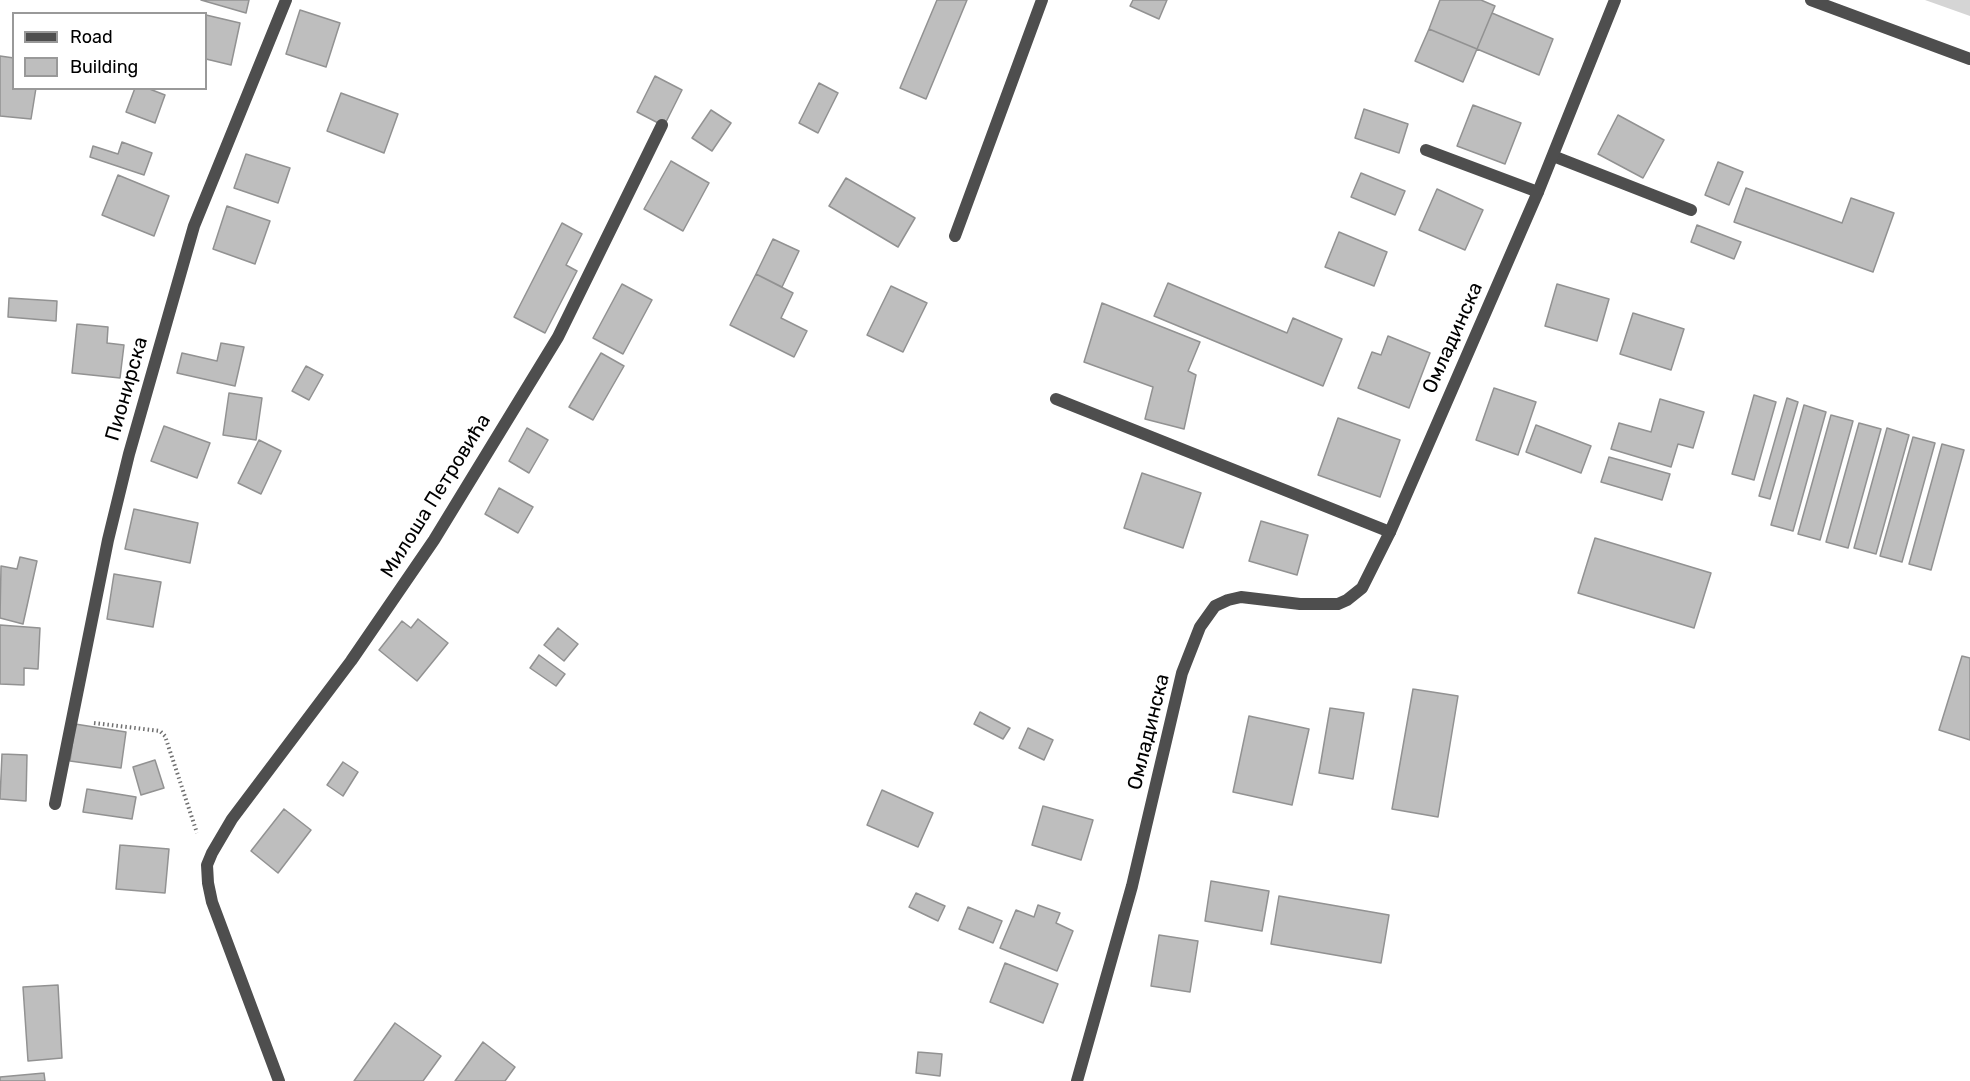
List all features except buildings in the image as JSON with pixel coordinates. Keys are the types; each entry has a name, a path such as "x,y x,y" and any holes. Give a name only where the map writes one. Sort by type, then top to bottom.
{"street":[{"name":"Пионирска","path":"55,804 108,540 129,454 194,226 286,0"},
{"path":"955,236 1041,0"},
{"name":"Омладинска","path":"1077,1081 1132,886 1182,673 1200,627 1215,606 1227,600 1241,597 1323,605 1338,604 1362,588 1390,532 1538,192 1615,0"},
{"path":"1811,0 1970,59"},
{"name":"Милоша Петровића","path":"207,865 232,819 351,661 434,540 558,337 662,125"},
{"path":"1426,150 1538,192"},
{"path":"1553,156 1691,210"},
{"path":"1056,399 1390,532"},
{"path":"207,865 212,902 279,1081"}],"path":[{"path":"72,720 160,731 165,736 207,865"}],"shaded area":[{"path":"1925,0 1970,0 1970,16"}]}
